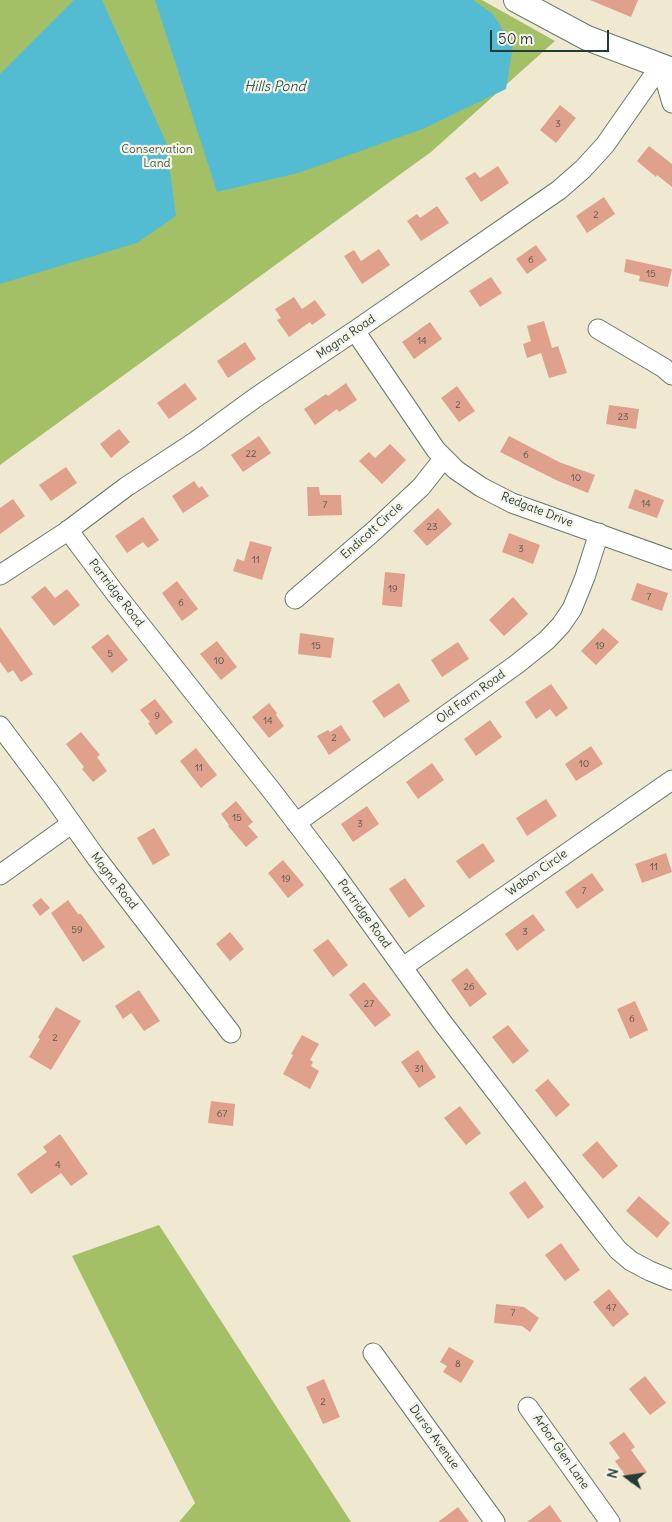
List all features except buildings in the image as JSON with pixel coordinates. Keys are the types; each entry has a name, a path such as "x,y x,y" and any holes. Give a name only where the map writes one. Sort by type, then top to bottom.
{"street":[{"path":"516,0 587,38 666,68 672,103"},
{"name":"Magna Road","path":"0,575 68,530 126,487 196,441 255,398 559,190 583,169 666,68"},
{"path":"598,329 664,368 672,375"},
{"name":"Redgate Drive","path":"355,331 415,422 436,450 456,470 481,487 512,503 672,560"},
{"name":"Endicott Circle","path":"295,600 382,524 421,487 444,458"},
{"name":"Partridge Road","path":"68,530 115,593 296,823 442,1022 618,1250 631,1261 650,1272 672,1280"},
{"name":"Old Farm Road","path":"296,823 517,664 547,640 572,609 585,577 599,533"},
{"name":"Magna Road","path":"0,726 231,1033"},
{"name":"Wabon Circle","path":"403,967 672,780"},
{"path":"0,875 72,824"},
{"name":"Durso Avenue","path":"373,1353 495,1522"},
{"name":"Arbor Glen Lane","path":"528,1407 610,1522"}],"green space":[{"name":"Conservation Land","path":"0,0 482,0 555,41 431,152 0,465"},
{"path":"159,1225 351,1522 179,1522 195,1503 72,1256"}],"water":[{"path":"74,0 102,0 166,142 176,216 137,243 0,284 0,74"},
{"name":"Hills Pond","path":"155,0 473,0 493,14 513,46 506,89 423,129 298,173 217,192"}]}
